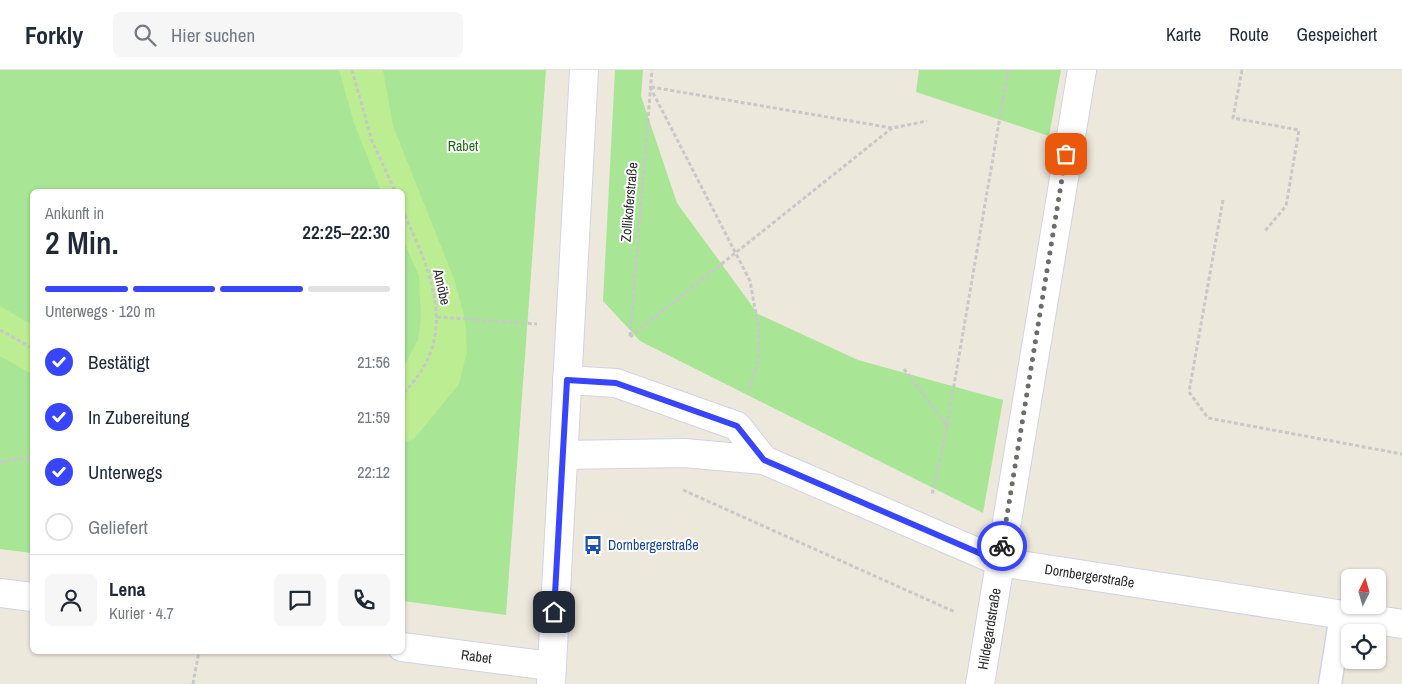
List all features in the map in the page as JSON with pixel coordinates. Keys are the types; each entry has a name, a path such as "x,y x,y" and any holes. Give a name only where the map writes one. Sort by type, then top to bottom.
{"street":[{"path":"551,675 584,70"},
{"name":"Hildegardstraße","path":"980,684 1082,70"},
{"path":"567,380 616,383 737,426"},
{"name":"Dornbergerstraße","path":"737,426 764,460"},
{"name":"Dornbergerstraße","path":"563,455 684,453 764,460 1000,562 1402,624"},
{"path":"0,592 30,597"},
{"name":"Rabet","path":"405,648 551,675"}],"lane":[{"path":"1330,684 1341,615"}],"path":[{"path":"352,70 372,141 394,189"},
{"name":"Zollikoferstraße","path":"652,70 630,336 736,252"},
{"path":"924,530 947,426 1008,70"},
{"path":"1242,70 1233,118 1299,130 1286,206 1264,232"},
{"path":"650,87 892,128 927,121"},
{"path":"650,87 750,281 759,331 758,361 737,426"},
{"path":"736,252 892,128"},
{"path":"1223,200 1190,392 1208,418 1402,454"},
{"name":"Amöbe","path":"405,215 422,252 438,308 434,349 418,380 405,391"},
{"path":"437,317 570,326"},
{"path":"0,330 30,347"},
{"path":"904,369 947,426"},
{"path":"0,462 30,457"},
{"path":"675,487 989,627"},
{"path":"193,684 198,654"}],"green space":[{"name":"Rabet","path":"0,70 546,70 506,615 405,601 405,189 30,189 30,553 0,549"},
{"path":"339,70 383,70 393,126 454,279 465,319 467,351 459,384 414,439 405,442 405,364 418,340 421,318 419,276 405,244 405,189 380,189 354,123"},
{"path":"615,70 643,70 641,96 677,203 758,314 858,360 1003,400 983,513 640,341 603,301"},
{"path":"919,70 1061,70 1049,136 916,92"},
{"path":"0,306 30,324 30,373 0,356"}],"way so far":[{"path":"1002,546 1066,154"}],"place":[{"name":"Dornbergerstraße","path":"593,545"}],"route":[{"path":"554,612 567,380 616,383 737,426 764,460 1000,562 1002,546"}]}
